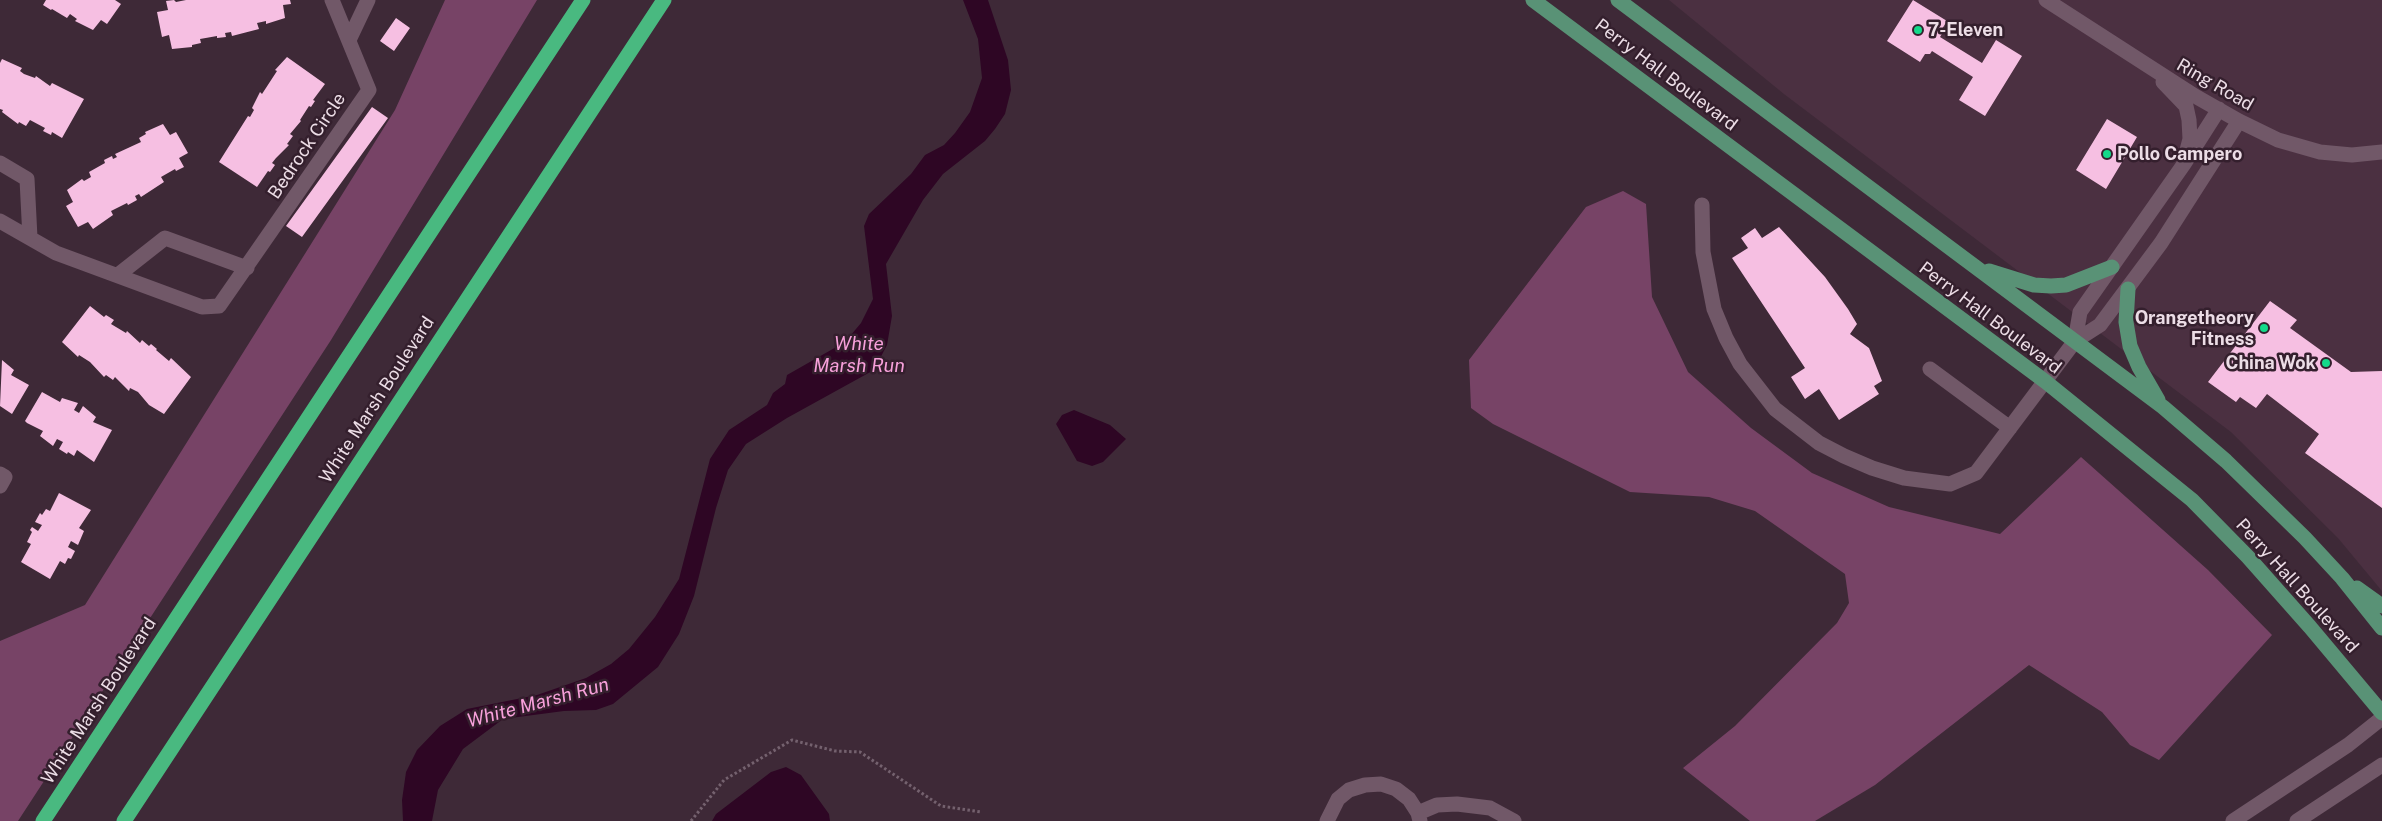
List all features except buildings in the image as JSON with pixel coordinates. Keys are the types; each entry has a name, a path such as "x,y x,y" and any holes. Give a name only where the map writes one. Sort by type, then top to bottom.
{"highway":[{"name":"White Marsh Boulevard","path":"44,821 583,0"},
{"name":"White Marsh Boulevard","path":"124,821 664,0"},
{"path":"639,38 669,0"}],"main road":[{"name":"Perry Hall Boulevard","path":"1533,0 2046,382 2192,500 2248,557 2305,621 2382,713"},
{"name":"Perry Hall Boulevard","path":"1618,0 2163,408 2260,492 2342,578 2382,628"},
{"path":"1977,268 2034,285 2051,286 2066,285 2112,267"},
{"path":"2128,288 2126,322 2130,346 2139,367 2163,408"},
{"path":"2342,578 2382,606"}],"street":[{"name":"Bedrock Circle","path":"0,221 56,253 202,307 214,308 224,302 369,90 332,0"},
{"path":"349,40 368,0"},
{"name":"Ring Road","path":"2046,0 2218,110 2278,140 2300,148 2336,154 2382,152"},
{"path":"2148,67 2186,106 2190,138 2184,164"},
{"path":"2075,341 2080,312 2184,164 2218,110"},
{"path":"1702,205 1703,252 1714,309 1726,338 1740,364 1775,409 1797,428 1819,443 1872,468 1904,478 1950,484 1976,473 2075,341 2100,325 2161,243 2239,121"},
{"path":"0,163 27,178 30,238"},
{"path":"118,275 165,238 247,268"},
{"path":"1930,369 2010,428"},
{"path":"0,474 5,477 0,486"},
{"path":"2233,821 2348,744 2382,718"},
{"path":"2297,821 2382,765"},
{"path":"1327,821 1338,799 1349,790 1364,785 1381,784 1396,790 1409,799 1419,817 1437,805 1458,804 1490,808 1514,821"}],"path":[{"path":"691,821 724,780 792,740 835,751 860,752 941,806 981,812"}],"shaded area":[{"path":"445,0 537,0 331,340 18,821 0,821 0,641 85,605 395,110"},
{"path":"1669,0 2382,0 2382,591 2338,538 2231,432 1784,94"},
{"path":"1623,191 1646,204 1652,297 1688,372 1751,428 1812,473 1889,507 2000,534 2081,457 2208,570 2272,635 2159,760 2130,745 2102,712 2029,665 1875,785 1815,821 1750,821 1683,768 1735,726 1837,623 1849,603 1845,574 1755,511 1709,497 1630,492 1493,424 1471,408 1469,360 1586,207"}],"water":[{"name":"White Marsh Run","path":"963,0 988,0 1008,60 1011,90 1005,114 995,129 985,141 943,174 923,200 886,264 892,316 887,345 874,370 787,418 746,444 728,470 716,508 694,596 679,634 658,667 613,704 596,710 564,711 503,719 463,749 438,790 432,821 403,821 402,800 406,772 417,750 440,726 467,709 537,695 586,678 611,664 629,649 655,617 679,579 710,459 729,430 767,405 773,393 785,384 787,375 845,342 861,323 873,299 864,226 869,214 911,174 925,155 944,145 955,133 970,112 982,78 978,39"},
{"path":"1074,410 1110,425 1126,439 1103,462 1092,466 1077,461 1056,424 1062,415"},
{"path":"786,767 801,775 829,814 830,821 712,821 716,814 771,772"}],"place":[{"name":"7-Eleven","path":"1918,30"},
{"name":"Pollo Campero","path":"2107,154"},
{"name":"Orangetheory Fitness","path":"2264,328"},
{"name":"China Wok","path":"2326,363"}]}
